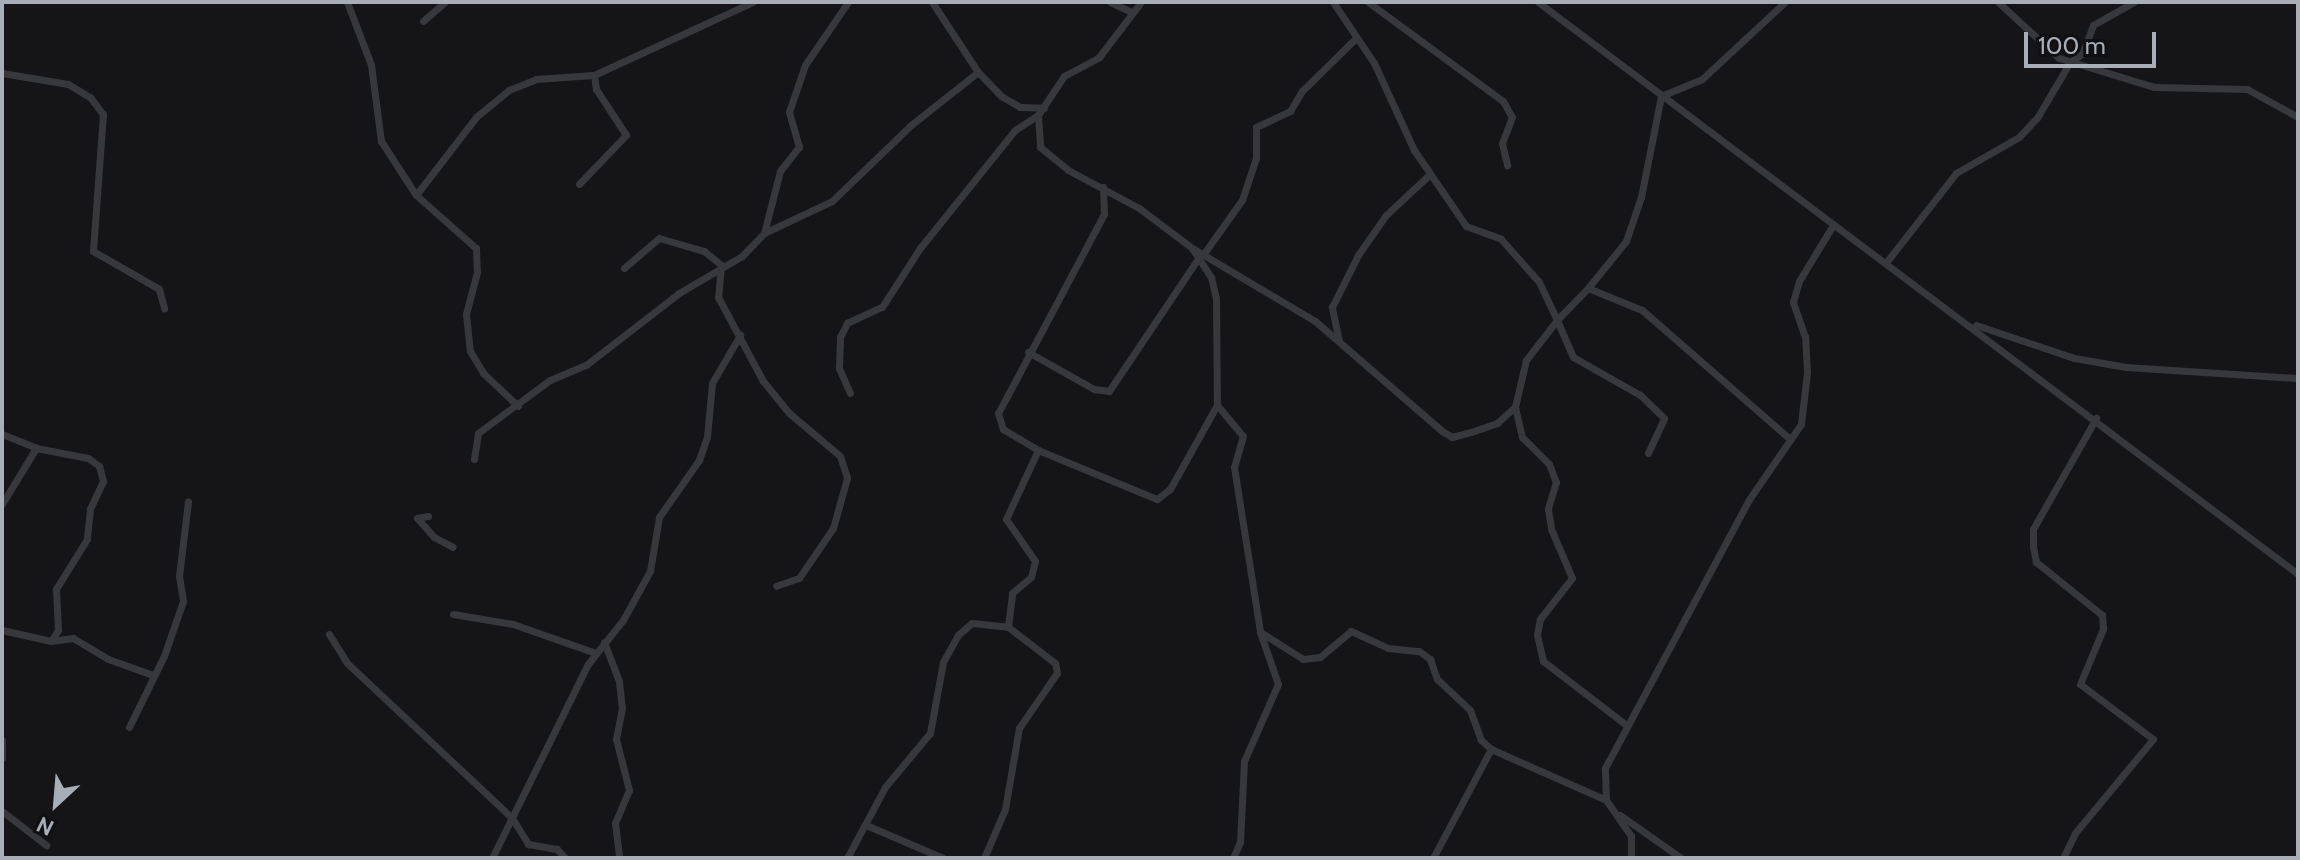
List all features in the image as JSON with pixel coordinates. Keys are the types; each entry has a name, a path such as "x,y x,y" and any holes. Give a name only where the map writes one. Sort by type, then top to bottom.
{"street":[{"path":"347,2 371,65 381,141 416,195 476,248 477,272 466,314 470,351 483,373 518,406"},
{"path":"423,21 445,2"},
{"path":"416,195 476,117 509,90 536,79 594,75 753,2"},
{"path":"764,233 780,171 799,147 789,112 805,65 848,2"},
{"path":"932,2 978,72 1020,107 1041,111"},
{"path":"1110,2 1131,12"},
{"path":"850,393 839,368 840,337 847,323 882,307 920,248 1015,130 1041,111 1064,76 1099,57 1141,2"},
{"path":"1333,2 1430,174 1466,226 1501,239 1539,282 1573,357 1640,395 1664,418 1648,453"},
{"path":"1368,2 1503,101 1512,117 1502,143 1507,165"},
{"path":"1538,2 1833,225 1888,260 2298,574"},
{"path":"1661,96 1702,79 1785,2"},
{"path":"1998,2 2039,44 2070,62 2154,87 2247,89 2298,117"},
{"path":"1888,260 1956,173 2019,137 2037,118 2070,62 2082,54 2093,25 2134,2"},
{"path":"1205,252 1242,200 1256,158 1256,127 1290,111 1302,91 1356,38"},
{"path":"474,459 478,433 550,380 586,365 721,265 742,256 764,233 832,201 911,125 978,72"},
{"path":"2,73 68,84 90,97 103,114 93,251 159,289 164,308"},
{"path":"579,184 626,135 596,89 594,75"},
{"path":"1626,725 1543,661 1537,635 1540,619 1572,578 1551,529 1548,509 1556,482 1549,464 1522,437 1515,407 1526,360 1626,241 1641,197 1661,96"},
{"path":"1041,111 1040,147 1068,170 1103,187 1192,248 1205,252 1315,321 1452,437 1497,423 1515,407"},
{"path":"1339,343 1332,307 1352,266 1386,215 1430,174"},
{"path":"1103,187 1100,223 1028,352 999,422 1009,434 1038,450 1157,499 1170,489 1217,405 1216,298 1211,277 1192,248"},
{"path":"1606,800 1605,768 1626,725 1743,511 1790,439 1808,402 1805,337 1793,302 1799,281 1833,225"},
{"path":"624,268 659,238 704,251 721,265"},
{"path":"1028,352 1094,389 1109,391 1197,260"},
{"path":"721,265 718,297 763,381 789,413 840,456 847,478 824,545 799,578 776,586"},
{"path":"1588,288 1642,310 1790,439"},
{"path":"1970,323 2074,358 2126,367 2298,378"},
{"path":"492,858 596,653 650,571 659,517 699,460 707,437 712,383 740,335"},
{"path":"1217,405 1243,436 1234,467 1260,632 1278,684 1244,761 1240,842 1233,858"},
{"path":"2063,858 2075,833 2153,739 2080,684 2103,629 2102,615 2036,562 2033,546 2033,529 2096,418"},
{"path":"2,434 36,448 88,458 99,466 103,481 90,509 87,539 56,589 58,630 51,641"},
{"path":"2,504 36,448"},
{"path":"1008,627 1012,593 1031,577 1035,561 1006,519 1038,450"},
{"path":"129,727 183,601 179,576 188,502"},
{"path":"428,516 417,518 434,537 453,547"},
{"path":"453,614 513,624 596,653"},
{"path":"847,858 885,787 930,733 943,662 958,635 972,623 1008,627 1055,663 1057,673 1019,728 1005,809 984,858"},
{"path":"2,630 51,641 73,638 108,659 153,675"},
{"path":"1260,632 1303,659 1320,657 1351,631 1388,648 1419,651 1430,659 1437,679 1470,710 1481,740 1491,749 1606,800 1631,836 1631,858"},
{"path":"329,634 347,663 380,697 404,712 512,818 528,844 557,849 565,858"},
{"path":"604,642 619,681 622,708 616,739 629,790 615,823 619,858"},
{"path":"2,740 2,758"},
{"path":"1433,858 1491,749"},
{"path":"2,811 46,845"},
{"path":"1615,811 1681,858"},
{"path":"866,825 943,858"}]}
